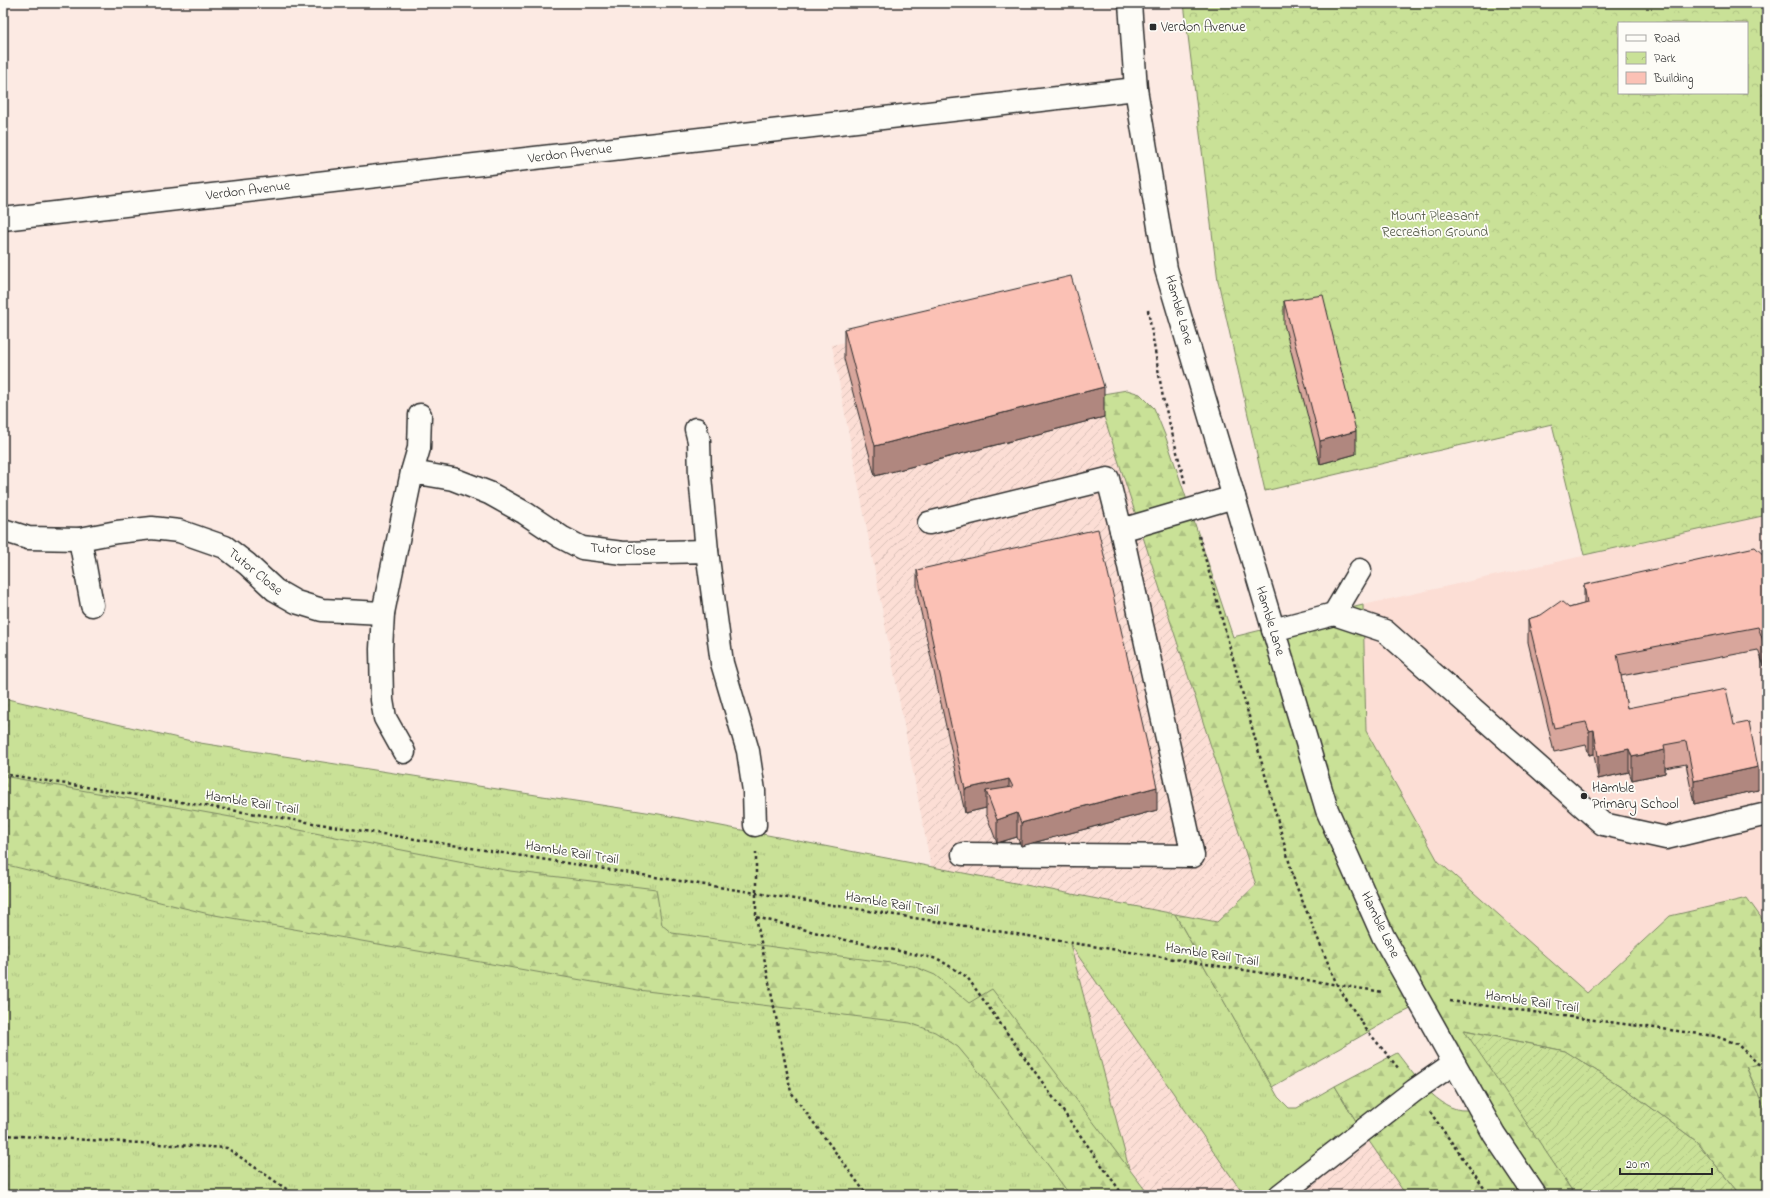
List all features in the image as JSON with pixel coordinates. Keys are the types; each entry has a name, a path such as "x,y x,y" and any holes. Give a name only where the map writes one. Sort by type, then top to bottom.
{"street":[{"name":"Hamble Lane","path":"1130,3 1136,89 1166,269 1327,810 1383,936 1494,1134 1535,1195"},
{"name":"Verdon Avenue","path":"3,219 1136,89"},
{"path":"404,752 385,718 382,700 381,649 383,613 412,472 419,448 420,415"},
{"path":"696,429 699,441 700,476 707,551 722,664 748,751 754,792 755,825"},
{"name":"Tutor Close","path":"412,472 453,479 489,493 525,513 561,537 582,548 623,553 707,551"},
{"path":"929,523 1108,479 1121,530 1194,856 963,854"},
{"path":"1121,530 1234,497"},
{"name":"Tutor Close","path":"3,530 28,538 80,539 117,532 152,528 179,532 225,547 247,564 275,590 296,602 322,610 383,613"},
{"path":"80,539 92,605"},
{"path":"1334,614 1360,570"},
{"path":"1273,630 1334,614 1385,631 1603,824 1666,838 1767,814"},
{"path":"1280,1195 1415,1090 1454,1063"}],"path":[{"name":"Hamble Rail Trail","path":"3,774 1417,996 1715,1036 1737,1044 1767,1072"},
{"path":"755,825 757,893 756,917 791,1092 867,1195"},
{"path":"756,917 840,939 938,959 967,978 1123,1195"},
{"path":"3,1135 227,1148 295,1195"}],"shaded area":[{"path":"1070,291 1104,417 1256,885 1217,922 931,867 832,345"},
{"name":"Hamble Primary School","path":"1767,515 1767,926 1747,899 1670,916 1587,993 1438,862 1366,731 1363,605"},
{"path":"1070,942 1244,1195 1149,1195 992,989"},
{"path":"1363,1128 1407,1195 1261,1195"}],"green space":[{"name":"Mount Pleasant Recreation Ground","path":"1184,3 1767,3 1767,515 1584,555 1552,424 1265,491 1218,281"},
{"path":"1127,390 1140,394 1154,408 1165,435 1233,637 1363,605 1366,731 1438,861 1587,993 1670,916 1747,898 1767,926 1767,1062 1746,1067 1767,1114 1767,1195 1740,1195 1696,1141 1630,1092 1565,1051 1465,1030 1575,1195 1406,1195 1362,1131 1335,1086 1397,1053 1418,1080 1436,1098 1446,1105 1456,1109 1466,1110 1477,1105 1421,1004 1396,1016 1272,1087 1175,914 1217,922 1256,885 1097,395"},
{"path":"3,698 200,743 659,814 1175,914 1278,1097 1289,1108 1297,1108 1335,1086 1362,1131 1261,1195 1244,1195 1070,944 1136,1195 3,1195 3,775 7,775 3,774"},
{"path":"3,776 253,821 510,871 656,889 662,925 672,933 913,966 935,975 969,1003 992,989 1149,1195 1070,1195 984,1078 958,1047 935,1032 910,1023 638,990 209,914 3,864"},
{"path":"1464,1030 1565,1051 1630,1092 1696,1141 1740,1195 1575,1195"},
{"path":"1767,1062 1767,1114 1746,1066"}],"building":[{"path":"1071,276 1104,387 875,446 844,329"},
{"path":"1323,295 1356,431 1320,441 1284,301"},
{"path":"1098,529 1157,787 1021,823 1017,813 997,820 986,791 1013,787 1009,779 965,789 917,570"},
{"path":"1755,547 1767,558 1767,642 1764,643 1758,627 1617,654 1627,708 1726,689 1734,725 1749,722 1758,767 1694,781 1686,741 1664,745 1665,750 1632,757 1629,749 1598,756 1594,730 1589,731 1586,722 1554,728 1528,619 1541,615 1561,601 1569,608 1587,603 1584,585"}],"place":[{"name":"Verdon Avenue","path":"1153,27"},
{"name":"Hamble Primary School","path":"1584,796"}]}
